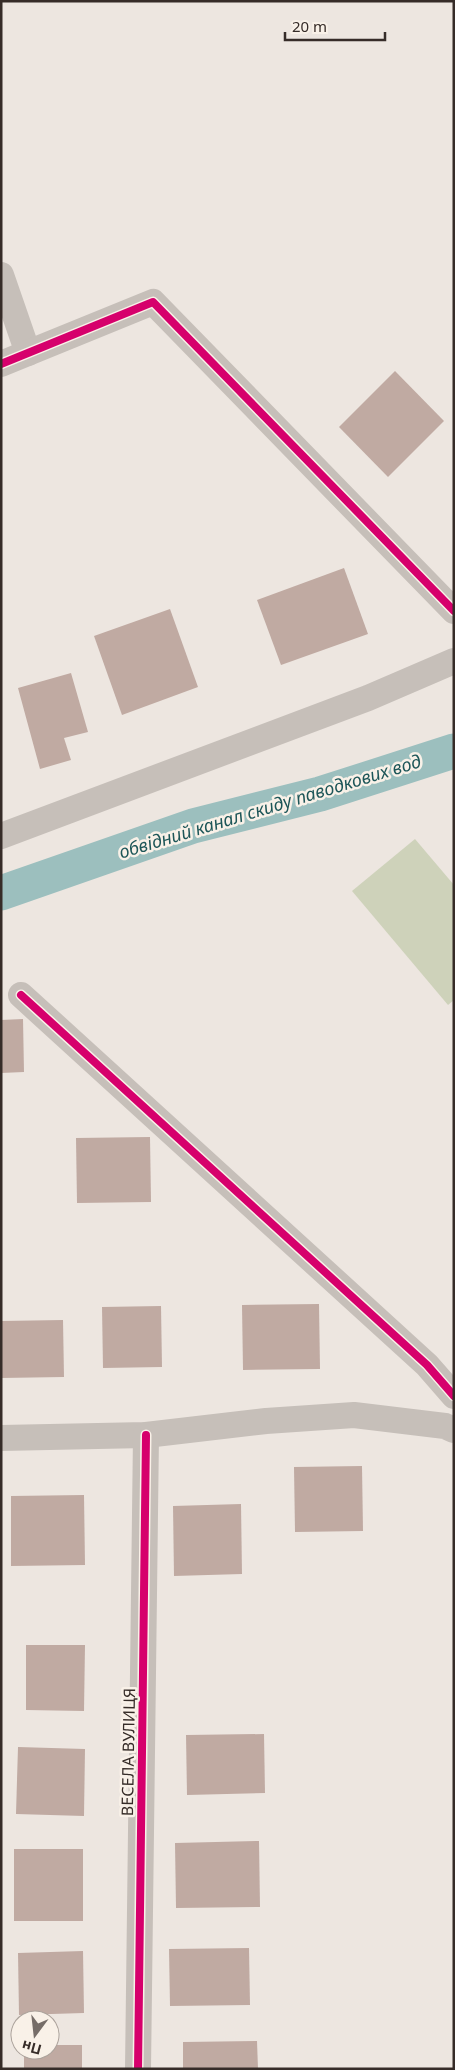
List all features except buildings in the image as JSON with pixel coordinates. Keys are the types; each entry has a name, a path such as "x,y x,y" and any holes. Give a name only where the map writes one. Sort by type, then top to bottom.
{"street":[{"path":"1,275 28,353"},
{"path":"1,364 153,302 454,611"},
{"path":"1,836 368,698 454,661"},
{"path":"21,995 427,1365 454,1396"},
{"path":"1,1438 146,1435 266,1421 354,1416 445,1426 454,1430"},
{"name":"ВЕСЕЛА ВУЛИЦЯ","path":"138,2069 146,1435"}],"green space":[{"path":"415,839 454,885 454,1000 448,1005 352,891"}],"waterway":[{"name":"обвідний канал скиду паводкових вод","path":"1,893 193,826 320,794 454,751"}],"cycle path":[{"path":"1,364 153,302 454,611"},
{"path":"21,995 427,1365 454,1396"},
{"path":"138,2069 146,1435"}]}
